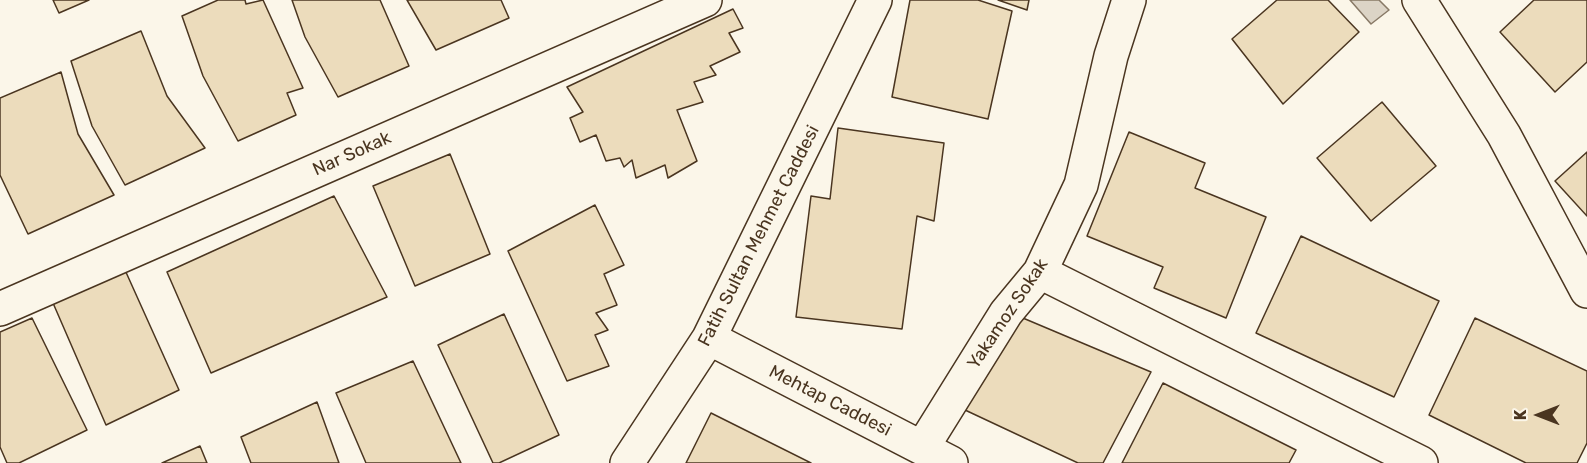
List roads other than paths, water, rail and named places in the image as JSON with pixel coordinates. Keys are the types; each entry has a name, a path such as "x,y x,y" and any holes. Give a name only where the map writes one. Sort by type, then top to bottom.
{"street":[{"name":"Nar Sokak","path":"0,309 705,0"},
{"name":"Fatih Sultan Mehmet Caddesi","path":"627,463 709,338 875,0"},
{"name":"Yakamoz Sokak","path":"922,448 1006,313 1040,272 1081,185 1111,56 1129,0"},
{"path":"1419,0 1504,135 1587,291"},
{"path":"1040,272 1421,463"},
{"name":"Mehtap Caddesi","path":"709,338 951,463"}]}
